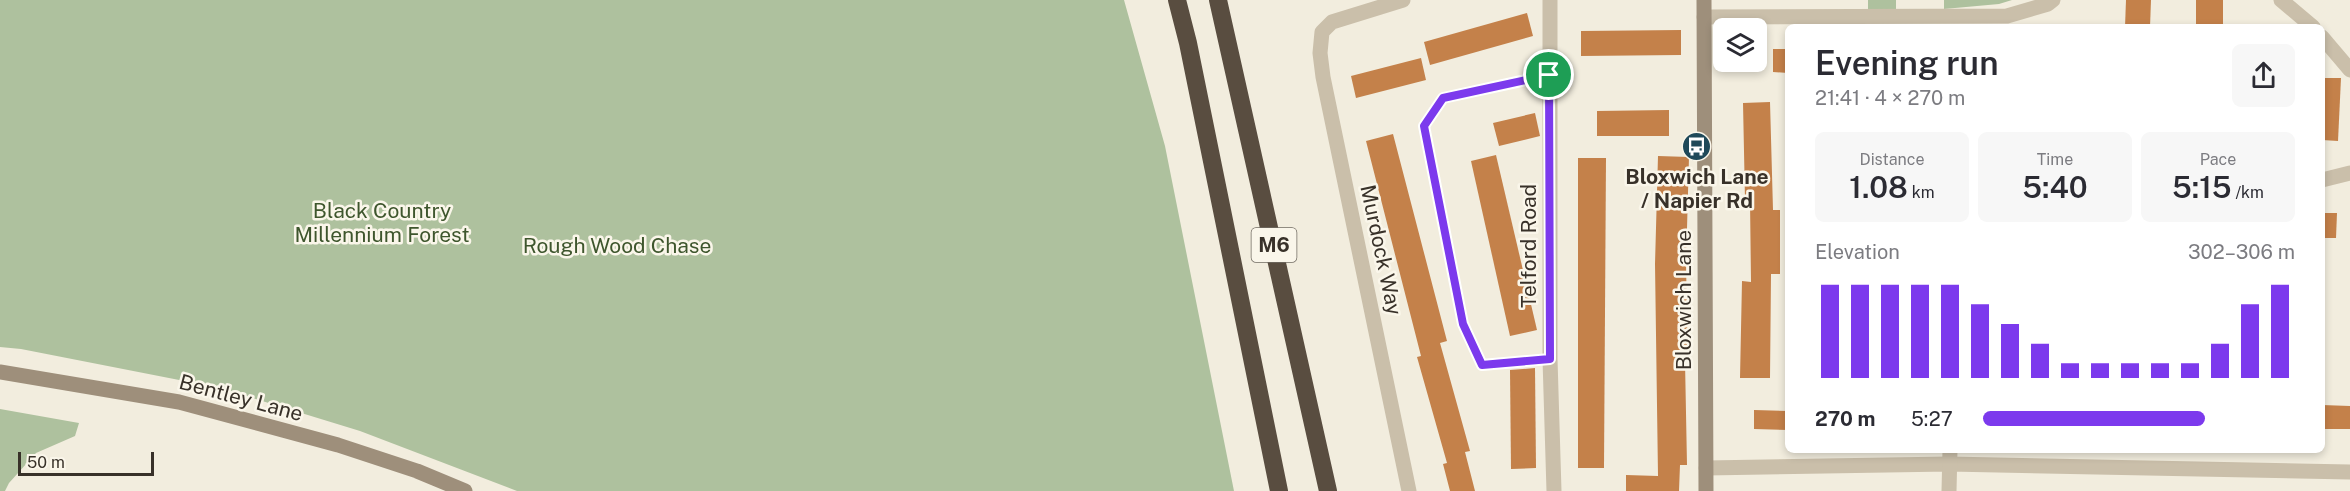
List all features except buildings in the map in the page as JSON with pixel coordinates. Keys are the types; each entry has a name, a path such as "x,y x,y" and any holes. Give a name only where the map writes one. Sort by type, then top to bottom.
{"highway":[{"name":"M6","path":"1177,0 1279,491"},
{"name":"M6","path":"1218,0 1328,491"}],"street":[{"path":"1372,4 1403,0"},
{"name":"Telford Road","path":"1550,0 1550,359 1554,491"},
{"name":"Bloxwich Lane","path":"1704,0 1706,491"},
{"path":"1704,17 2007,16 2053,0"},
{"path":"2281,0 2309,24"},
{"name":"Murdock Way","path":"1372,4 1332,22 1322,32 1320,53 1323,77 1409,491"},
{"path":"2325,41 2350,70"},
{"path":"2325,179 2350,172"},
{"name":"Bentley Lane","path":"0,372 179,402 338,445 417,471 465,491"},
{"path":"1706,468 1950,457 2350,472"},
{"path":"1949,491 1950,457"}],"lane":[{"path":"1549,75 1443,98 1424,126 1463,324 1482,365 1550,359"}],"green space":[{"name":"Rough Wood Chase","path":"0,0 1124,0 1165,146 1234,491 517,491 360,431 220,388 21,349 0,347"},
{"path":"1868,0 1896,0 1896,10 1868,9"},
{"path":"1944,0 2012,0 1999,4 1944,9"},
{"path":"0,409 79,423 75,436 36,453 9,483 5,491 0,491"}],"place":[{"name":"Bloxwich Lane / Napier Rd","path":"1697,146"}],"route":[{"path":"1549,75 1550,359 1482,365 1463,324 1424,126 1443,98 1549,75"}],"park label":[{"name":"Black Country Millennium Forest","path":"382,223"}]}
